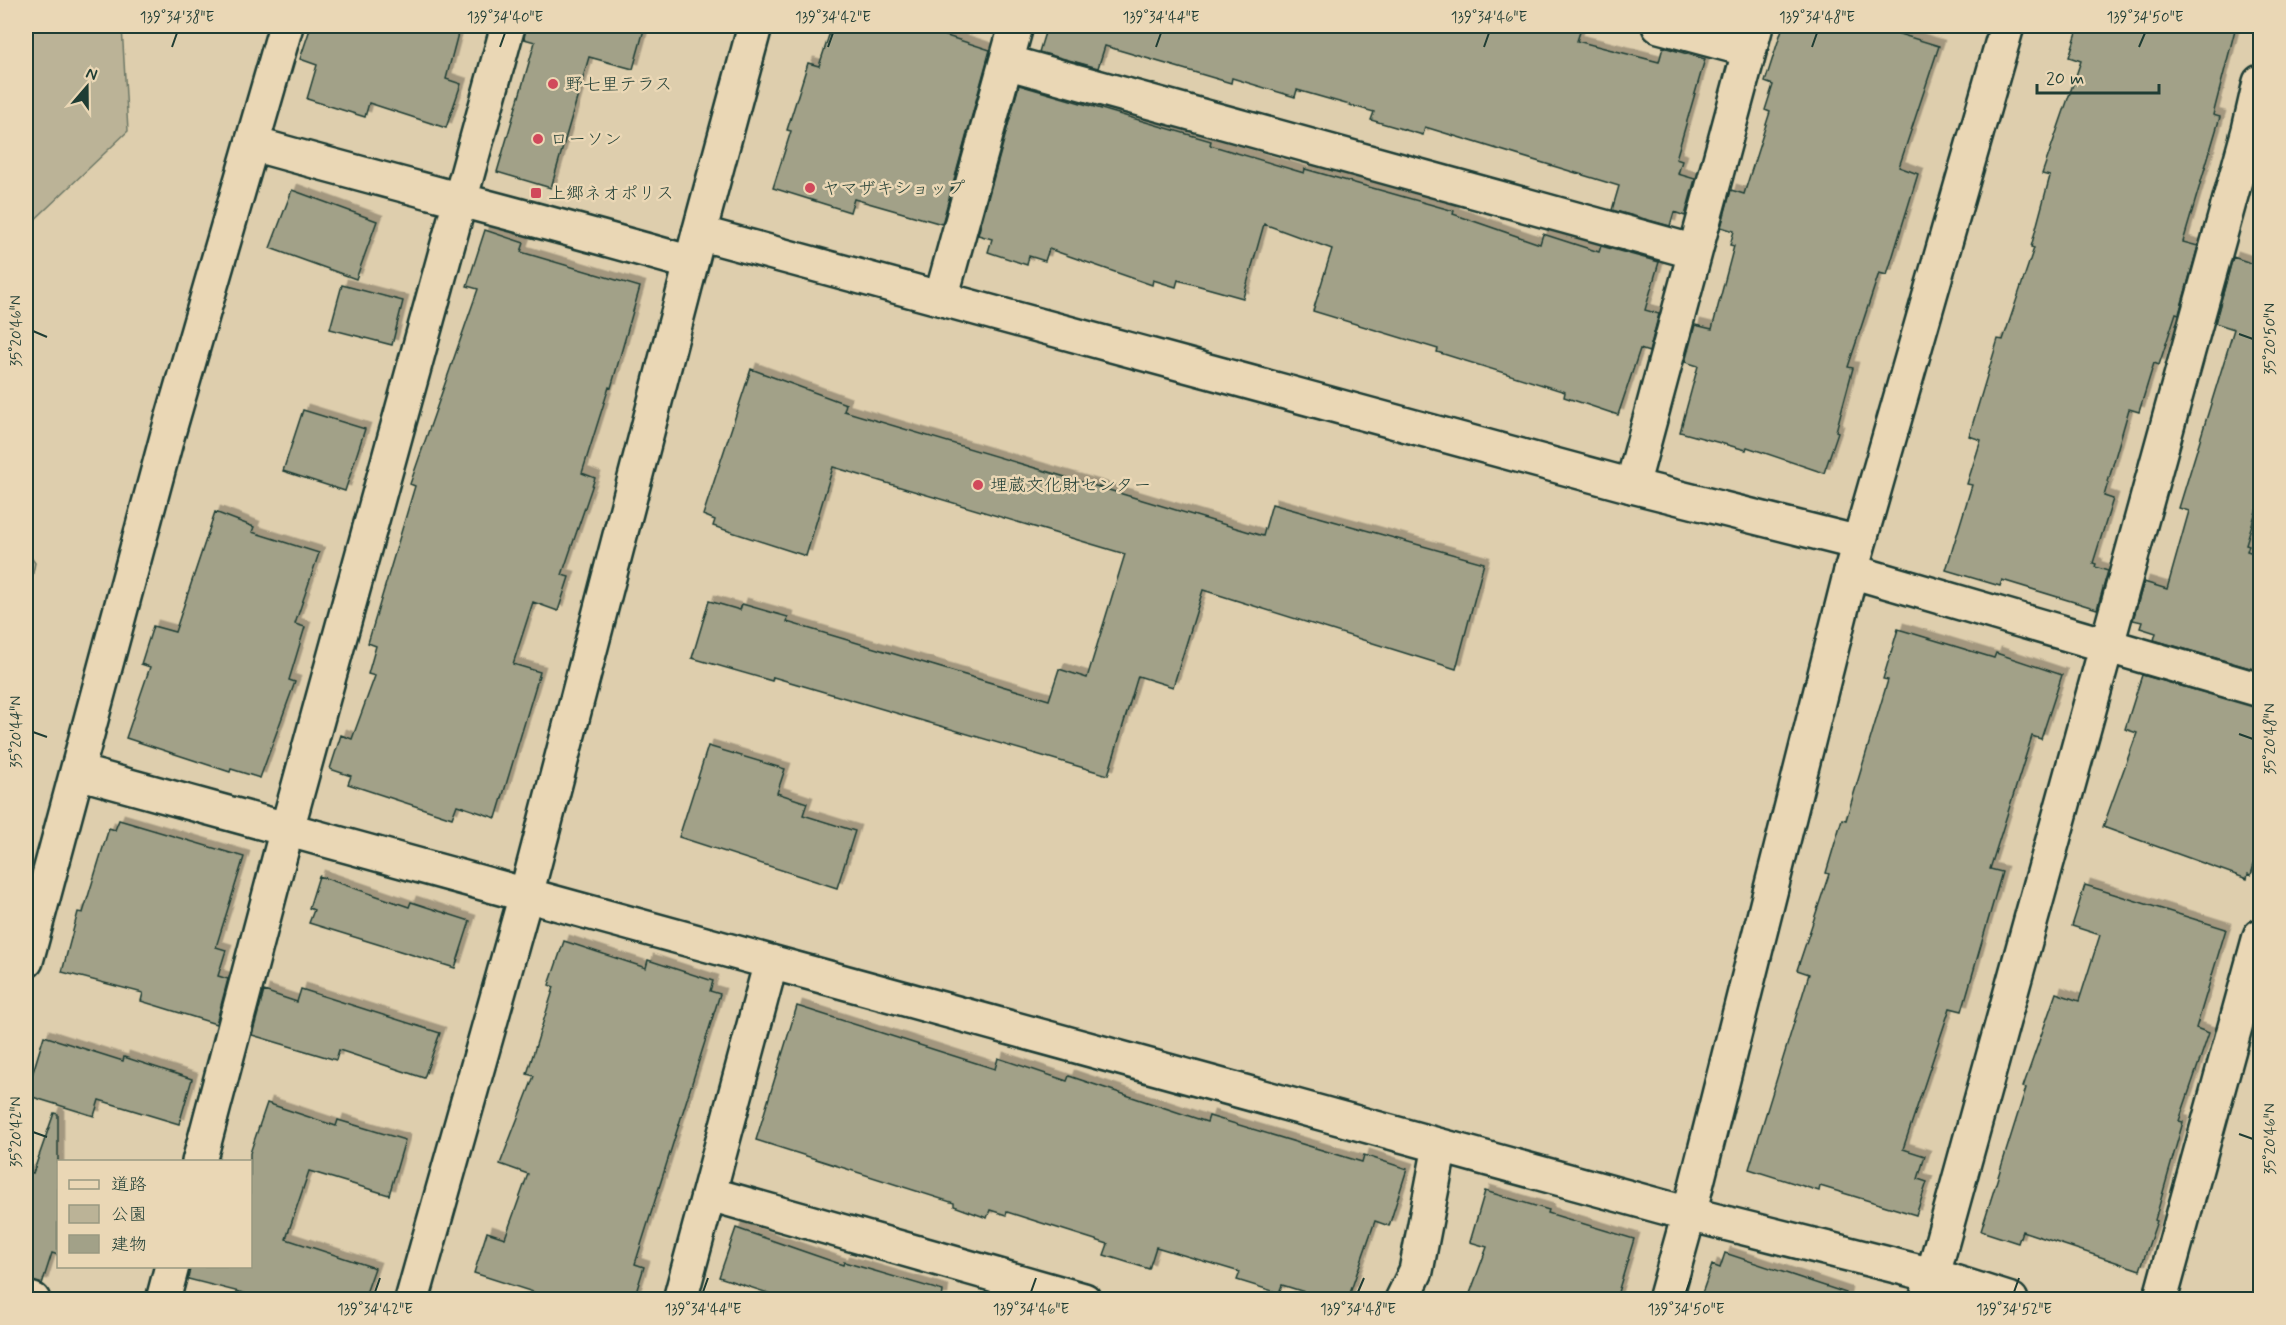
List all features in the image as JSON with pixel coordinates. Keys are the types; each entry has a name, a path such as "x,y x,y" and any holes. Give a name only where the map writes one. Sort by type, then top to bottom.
{"street":[{"path":"26,960 167,436 286,26"},
{"path":"199,1160 287,829 508,26"},
{"path":"412,1299 526,895 755,26"},
{"path":"941,298 1016,26"},
{"path":"1632,486 1752,38 1659,26"},
{"path":"1665,1299 1689,1214 1855,557 2007,26"},
{"path":"1006,62 1695,252"},
{"path":"1929,1287 2106,645 2255,131 2260,82"},
{"path":"253,144 460,202 564,226 695,248 941,298 1632,486 1855,557 2106,645 2260,690"},
{"path":"78,772 1689,1214 1929,1287 2011,1299"},
{"path":"2160,1299 2260,936"},
{"path":"680,1299 771,962"},
{"path":"1402,1299 1416,1270 1440,1146"},
{"path":"710,1194 1084,1299"},
{"path":"163,1299 171,1268"},
{"path":"26,1298 33,1299"}],"green space":[{"path":"26,26 122,26 128,131 26,228"},
{"path":"26,550 35,563 26,608"}],"building":[{"path":"311,26 460,26 446,79 461,84 446,128 369,103 365,117 307,99 317,65 300,59"},
{"path":"526,26 645,26 633,69 589,57 551,188 497,172 535,42 524,39"},
{"path":"832,26 916,26 990,50 942,224 854,199 850,212 773,188 791,131 787,130 808,63 819,66"},
{"path":"1047,26 1582,26 1577,41 1659,62 1663,47 1705,59 1676,159 1682,161 1678,174 1695,179 1685,216 1674,212 1670,226 1612,210 1619,186 1425,127 1423,135 1371,120 1374,112 1297,90 1295,97 1232,78 1231,83 1105,46 1098,68 1039,52"},
{"path":"1783,26 1873,26 1939,46 1899,167 1918,174 1887,275 1879,273 1848,367 1853,368 1836,431 1838,432 1824,473 1747,447 1746,450 1680,432 1698,366 1685,362 1695,325 1712,329 1734,246 1730,245 1734,231 1721,227 1731,190 1744,194 1770,112 1765,110 1773,85 1765,82"},
{"path":"2079,26 2236,26 2213,115 2220,117 2183,242 2198,246 2179,314 2176,313 2159,365 2154,363 2139,412 2129,409 2104,496 2113,499 2093,563 2096,564 2095,567 2108,571 2097,609 2002,580 2000,586 1946,570 1972,485 1967,484 1981,440 1969,436 1998,339 2003,340 2034,248 2031,247 2050,176 2042,174 2081,61 2069,57"},
{"path":"1019,85 1211,141 1210,145 1304,173 1305,169 1454,211 1453,214 1540,244 1543,234 1599,252 1601,246 1659,262 1645,310 1659,314 1649,352 1640,349 1618,415 1564,397 1565,392 1437,352 1438,349 1313,311 1332,249 1264,224 1243,298 1178,280 1176,287 1153,280 1152,285 1049,249 1045,261 1029,256 1027,265 988,252 992,239 978,235"},
{"path":"292,190 377,221 356,279 270,248"},
{"path":"485,230 524,243 521,252 640,287 611,388 609,387 582,473 595,478 562,575 569,577 558,611 533,602 513,664 540,672 496,818 457,805 452,818 348,784 351,776 330,769 341,735 352,739 375,676 368,674 376,646 368,643 415,486 410,484 478,289 467,286"},
{"path":"2233,257 2260,266 2260,498 2246,544 2249,545 2247,551 2260,555 2260,671 2154,640 2156,633 2140,628 2142,622 2133,620 2144,582 2167,589 2189,511 2179,508 2234,329 2215,323"},
{"path":"342,285 403,301 392,345 330,329"},
{"path":"751,369 846,404 844,411 1263,536 1272,504 1484,563 1456,669 1203,590 1173,687 1138,676 1108,775 773,677 772,681 692,658 709,601 740,610 742,604 788,617 787,622 1049,700 1059,669 1087,678 1125,554 833,467 806,556 713,526 715,520 703,515"},
{"path":"303,410 365,429 345,491 283,471"},
{"path":"215,512 254,527 252,532 319,553 295,624 305,627 289,680 295,682 260,778 231,769 230,772 126,738 150,667 141,664 153,626 175,632"},
{"path":"1898,629 1994,658 1996,653 2062,675 2041,739 2032,736 1990,869 2002,872 1962,1011 1950,1008 1903,1149 1925,1156 1918,1179 1927,1182 1916,1215 1820,1186 1819,1191 1749,1169 1809,974 1797,970 1829,874 1826,873 1842,819 1846,820 1888,680 1883,679"},
{"path":"2142,675 2260,708 2260,844 2251,875 2248,874 2247,879 2103,827 2137,733 2125,729"},
{"path":"708,746 785,769 777,793 807,803 803,815 855,831 837,888 679,837"},
{"path":"119,820 244,857 216,947 226,950 218,976 228,979 216,1024 141,1001 143,993 62,972 78,912 83,913 109,828 115,830"},
{"path":"319,876 409,907 411,902 470,921 455,968 309,923 314,910 309,908"},
{"path":"2085,885 2226,929 2196,1028 2209,1033 2179,1121 2183,1122 2155,1220 2157,1221 2140,1270 2022,1231 2018,1243 1981,1231 2026,1088 2023,1087 2056,993 2079,1001 2100,935 2072,926"},
{"path":"564,941 646,968 648,960 713,981 710,991 720,994 635,1264 644,1267 634,1299 555,1299 474,1273 487,1232 505,1238 528,1174 500,1164 534,1076 527,1074 554,987 549,985"},
{"path":"301,989 440,1033 424,1078 339,1050 336,1060 252,1035 264,991 297,1002"},
{"path":"797,1006 995,1069 998,1058 1067,1081 1069,1076 1207,1122 1209,1116 1362,1162 1364,1155 1407,1169 1389,1226 1375,1221 1348,1299 1327,1299 1282,1285 1279,1293 1237,1280 1240,1272 1156,1247 1149,1269 1104,1255 1108,1244 1007,1212 1006,1215 990,1210 987,1218 954,1206 954,1203 756,1140"},
{"path":"44,1036 123,1061 124,1057 192,1079 179,1124 99,1100 94,1116 26,1095"},
{"path":"267,1103 336,1126 338,1120 405,1140 389,1195 309,1171 286,1239 375,1268 364,1299 267,1299 188,1279 190,1268 252,1268 252,1160 250,1160 250,1153"},
{"path":"54,1113 58,1114 57,1255 52,1253 42,1284 26,1280 26,1171 33,1173"},
{"path":"1485,1191 1634,1239 1616,1299 1468,1299 1487,1247 1470,1242"},
{"path":"736,1228 843,1265 844,1262 943,1291 942,1299 786,1299 719,1277"},
{"path":"1725,1253 1846,1293 1845,1299 1700,1299 1712,1265 1720,1268"}],"place":[{"name":"野七里テラス","path":"553,84"},
{"name":"ローソン","path":"538,139"},
{"name":"ヤマザキショップ","path":"810,188"},
{"name":"上郷ネオポリス","path":"536,193"},
{"name":"埋蔵文化財センター","path":"978,485"}]}
